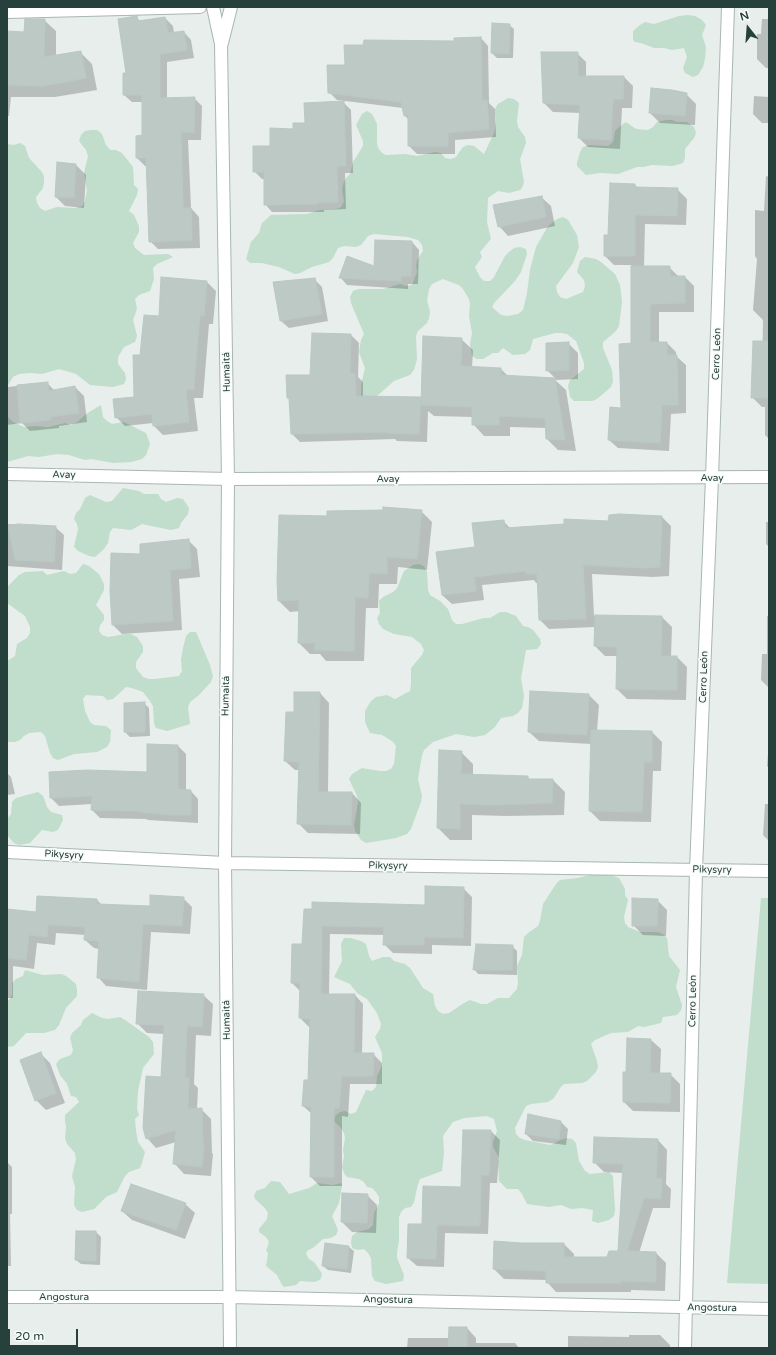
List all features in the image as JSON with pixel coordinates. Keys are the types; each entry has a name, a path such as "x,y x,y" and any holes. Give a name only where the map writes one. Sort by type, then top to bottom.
{"street":[{"path":"7,12 200,7"},
{"name":"Humaitá","path":"213,7 221,44 228,479 225,863 230,1348"},
{"name":"Humaitá","path":"221,44 231,7"},
{"name":"Cerro León","path":"685,1348 696,870 712,478 728,7"},
{"name":"Avay","path":"7,474 228,479 769,477"},
{"name":"Pikysyry","path":"7,852 225,863 769,871"},
{"name":"Angostura","path":"7,1297 230,1297 769,1309"}],"green space":[{"path":"679,16 695,16 702,20 706,25 702,35 706,47 703,67 698,75 693,77 685,73 683,68 687,57 684,48 672,50 654,48 633,40 633,31 645,22 654,24"},
{"path":"508,98 514,99 519,103 517,121 518,127 525,137 526,143 520,159 524,182 520,190 509,193 498,191 488,198 487,222 491,239 480,252 482,257 475,267 480,277 484,281 490,281 509,252 514,248 520,247 526,249 527,254 521,272 492,307 501,315 507,316 518,314 523,310 530,270 536,247 548,226 557,219 563,217 568,220 577,235 579,247 573,263 556,286 560,297 566,299 583,292 585,286 584,280 577,272 580,261 585,257 596,259 601,262 615,274 620,285 622,302 619,326 616,331 603,342 603,348 612,370 613,381 611,387 597,399 592,401 574,401 570,397 568,386 570,380 584,369 584,363 576,341 567,334 555,333 533,339 530,350 525,354 513,355 503,348 498,353 493,353 483,359 477,359 472,356 470,345 472,333 469,316 469,299 459,285 443,279 432,284 429,289 427,300 430,312 429,318 427,323 418,331 416,336 417,359 414,370 410,375 394,381 372,399 361,397 361,385 365,368 359,352 361,340 364,334 350,297 353,291 359,289 383,289 400,284 406,286 412,285 417,272 417,260 423,251 422,245 418,240 408,237 374,234 368,236 361,245 356,247 344,246 338,248 333,258 329,262 295,274 279,267 262,263 250,263 246,259 251,242 259,233 262,223 271,215 307,214 319,210 336,209 341,207 344,201 342,190 343,184 350,174 353,162 363,146 363,141 356,125 362,114 367,111 372,114 377,124 378,148 382,153 386,155 405,154 417,156 435,152 441,153 445,158 451,159 456,157 463,147 468,145 474,146 484,154 494,133 496,121 495,109 498,104"},
{"path":"666,120 687,122 694,127 696,133 685,149 685,158 683,163 672,166 652,165 637,167 618,174 600,173 586,175 577,166 580,152 583,147 589,145 608,146 613,142 615,131 626,122 636,129 648,130 657,122"},
{"path":"97,130 102,134 106,145 110,150 116,150 122,153 133,167 134,185 138,189 137,195 129,211 134,215 139,226 139,232 133,243 135,248 144,255 168,254 173,257 157,264 153,268 154,279 150,291 139,295 135,299 137,309 133,320 137,336 135,342 124,347 118,357 118,364 125,373 126,379 124,384 113,387 90,385 76,374 59,369 42,374 19,374 13,377 7,387 7,144 14,145 20,143 25,146 29,158 44,176 43,188 36,197 40,208 45,211 57,207 75,208 82,206 85,201 87,190 84,173 88,156 86,150 79,141 81,135 85,131"},
{"path":"101,405 103,417 107,421 112,424 124,422 146,433 150,444 146,455 142,459 131,462 113,463 91,459 85,460 69,455 57,454 39,457 28,456 7,462 7,416 13,422 24,427 48,427 65,423 71,425"},
{"path":"123,488 139,491 144,494 158,494 161,499 166,502 177,498 183,499 189,508 188,514 179,528 171,530 142,524 131,530 113,528 110,532 108,543 95,557 78,551 74,547 78,529 74,519 85,498 90,495 106,502 112,501"},
{"path":"83,564 89,566 99,574 104,584 104,590 96,605 104,615 104,620 100,625 99,631 102,635 108,637 131,634 137,637 143,646 143,652 136,662 136,668 143,677 155,679 179,676 182,671 181,660 186,636 190,632 196,632 213,676 211,682 190,702 188,707 190,724 167,731 156,728 154,723 153,706 143,692 126,687 113,699 107,700 103,696 86,695 83,699 85,711 90,722 94,725 106,726 111,730 110,742 107,747 97,752 74,754 58,760 53,758 45,736 41,732 29,733 20,740 15,742 7,742 7,661 15,656 17,644 27,638 30,633 30,627 25,616 7,603 7,587 19,575 25,572 43,571 47,575 64,571 70,574 76,573"},
{"path":"419,564 424,566 427,572 428,590 430,595 440,601 448,609 452,620 456,624 490,618 500,612 506,612 516,616 523,626 533,630 540,639 541,644 537,649 526,650 521,678 524,696 522,708 518,713 513,716 501,718 495,727 485,735 474,737 456,734 433,742 424,750 422,755 418,779 422,796 411,829 407,834 396,838 366,843 361,840 355,831 354,825 358,802 357,796 349,779 352,774 362,768 380,771 391,769 394,764 396,746 392,741 382,735 370,733 365,722 365,711 371,701 376,697 387,695 395,699 410,691 411,668 422,655 424,650 421,644 412,637 394,634 383,629 377,618 380,613 379,601 397,588 404,571 413,565"},
{"path":"38,792 43,796 47,807 51,812 62,815 63,820 58,830 53,832 42,830 30,843 19,845 14,843 7,835 7,819 11,814 12,802 16,798"},
{"path":"602,872 619,878 625,889 625,895 628,900 624,917 625,923 628,927 640,932 658,932 667,938 669,956 680,970 676,987 682,1005 681,1010 677,1015 663,1017 661,1023 644,1027 638,1026 628,1032 611,1033 595,1040 591,1044 597,1061 598,1067 596,1072 587,1081 582,1083 564,1084 554,1098 548,1102 526,1106 515,1128 516,1134 520,1138 550,1145 566,1138 572,1139 576,1143 579,1161 585,1171 590,1174 609,1172 613,1176 614,1216 609,1220 598,1223 592,1221 593,1210 582,1208 571,1209 561,1205 549,1207 527,1204 518,1189 507,1189 499,1181 499,1158 493,1147 493,1142 497,1131 494,1119 487,1116 464,1118 453,1122 443,1136 444,1153 442,1171 420,1179 414,1202 411,1207 405,1208 401,1212 399,1217 397,1258 404,1275 403,1281 386,1284 375,1281 372,1276 371,1258 368,1253 364,1249 358,1250 352,1248 351,1242 352,1236 357,1232 369,1229 373,1225 374,1213 379,1203 379,1197 372,1188 367,1187 364,1182 359,1179 347,1177 344,1173 342,1167 345,1138 341,1128 334,1121 335,1116 340,1112 345,1111 351,1114 356,1112 366,1090 372,1091 376,1087 377,1076 382,1065 382,1053 375,1037 381,1024 377,1013 367,999 357,993 350,984 334,977 342,961 341,944 344,938 361,941 366,944 372,961 383,957 390,957 394,961 405,964 410,968 423,988 433,994 435,1006 438,1011 443,1014 449,1013 470,1000 481,1004 487,1004 498,998 509,998 517,989 517,966 522,955 524,937 538,926 543,904 556,884 560,880 578,878"},
{"path":"761,898 769,898 769,1284 727,1283"},
{"path":"25,970 43,975 61,974 66,976 76,984 77,996 66,1008 59,1025 55,1030 44,1033 26,1033 14,1046 7,1047 7,1001 12,995 12,983 16,979 23,976"},
{"path":"92,1013 102,1018 108,1019 120,1017 125,1020 149,1037 153,1042 154,1054 143,1068 138,1091 137,1109 139,1115 135,1119 136,1131 138,1142 145,1152 140,1168 129,1172 125,1176 117,1192 106,1197 94,1209 82,1212 77,1210 74,1205 75,1187 72,1176 76,1159 75,1153 67,1144 65,1138 65,1115 79,1102 76,1097 71,1096 67,1084 60,1075 56,1064 60,1059 71,1055 73,1050 70,1038 72,1033 81,1025 83,1020"},
{"path":"271,1181 280,1182 289,1194 309,1188 317,1183 333,1185 341,1183 342,1186 339,1203 332,1216 338,1230 336,1235 331,1238 323,1239 307,1251 306,1254 321,1272 322,1275 320,1280 314,1282 300,1281 296,1285 284,1287 277,1275 266,1266 268,1254 266,1251 269,1242 266,1237 259,1232 259,1229 267,1219 268,1213 254,1196 256,1191 265,1188"}],"building":[{"path":"137,16 138,21 165,17 168,33 184,31 187,50 160,54 160,98 195,97 194,133 181,132 183,208 191,208 192,240 149,242 146,158 136,158 136,136 142,135 142,95 123,95 123,73 126,73 118,19"},
{"path":"25,19 45,19 44,57 81,51 86,78 43,86 7,85 7,31 24,32"},
{"path":"492,23 510,24 509,54 491,53"},
{"path":"481,37 482,101 487,100 489,129 448,133 448,146 408,146 408,115 404,116 401,102 328,93 327,65 345,65 344,45 363,45 364,40 454,41 454,38"},
{"path":"541,52 578,52 578,76 624,76 623,99 613,99 611,140 578,138 580,105 543,103"},
{"path":"651,88 687,93 685,116 649,113"},
{"path":"344,101 346,166 337,166 338,202 264,205 264,172 253,172 253,146 270,146 270,128 293,129 293,123 305,123 304,103"},
{"path":"57,162 76,164 74,198 55,197"},
{"path":"610,183 635,184 635,187 678,188 677,216 635,215 635,256 604,256 604,235 608,235"},
{"path":"542,196 546,217 498,227 493,205"},
{"path":"375,240 412,241 411,276 401,276 401,281 339,278 347,256 374,266"},
{"path":"631,266 670,266 670,276 685,276 685,303 650,304 650,342 667,342 667,355 677,355 678,405 662,405 660,443 608,440 610,407 621,408 619,344 631,343"},
{"path":"161,277 207,281 204,316 200,315 194,390 186,389 189,422 153,426 152,414 115,418 113,399 134,397 133,355 140,355 144,315 159,316"},
{"path":"315,278 322,314 280,321 273,282"},
{"path":"312,333 351,334 350,373 355,373 356,396 421,397 419,434 388,432 291,434 286,375 310,375"},
{"path":"423,336 462,338 461,366 501,368 501,375 555,378 565,440 546,439 545,418 499,416 499,425 472,425 472,407 421,405"},
{"path":"753,341 769,341 769,398 751,398"},
{"path":"569,342 569,370 546,371 546,343"},
{"path":"48,382 48,391 75,386 79,413 50,417 51,420 20,423 17,385"},
{"path":"383,507 422,510 417,559 387,557 387,574 369,573 368,598 355,597 354,651 314,650 315,643 298,643 299,600 278,601 277,581 279,515 327,516 327,511 383,510"},
{"path":"609,515 662,516 660,567 643,568 583,565 586,619 539,620 537,574 526,574 526,571 474,577 476,591 442,595 436,552 475,547 472,523 504,520 505,528 564,524 564,519 608,521"},
{"path":"18,524 56,526 54,562 15,560 8,526"},
{"path":"189,539 191,568 170,570 173,621 112,625 110,591 111,553 140,554 140,544"},
{"path":"595,615 662,616 661,656 677,656 677,690 616,689 617,647 594,646"},
{"path":"530,691 589,694 587,735 528,732"},
{"path":"294,692 320,692 318,792 352,792 351,825 297,824 299,762 284,761 286,712 294,712"},
{"path":"145,702 145,732 124,732 124,703"},
{"path":"591,730 652,731 652,762 644,762 642,812 589,811"},
{"path":"147,744 178,745 178,789 191,790 191,815 172,815 139,811 91,810 92,796 50,798 49,772 88,770 147,772"},
{"path":"439,750 462,751 461,774 528,776 528,779 553,779 552,803 493,805 460,804 460,829 437,828"},
{"path":"425,886 464,887 463,938 424,937 424,945 383,945 384,927 322,926 321,994 355,994 354,1053 374,1053 373,1076 342,1076 339,1108 334,1108 334,1177 310,1177 311,1107 302,1106 304,1080 308,1080 310,1019 299,1018 300,983 291,983 292,944 302,944 304,909 312,909 312,902 425,905"},
{"path":"150,895 184,897 182,926 143,924 139,982 97,978 99,941 84,940 85,927 48,925 47,937 29,935 26,960 7,958 7,909 36,912 37,896 97,899 97,904 150,906"},
{"path":"632,898 658,899 657,926 632,926"},
{"path":"476,944 513,945 512,970 473,970"},
{"path":"138,991 204,994 202,1027 187,1026 185,1078 189,1078 188,1109 202,1108 204,1144 202,1167 173,1164 176,1130 146,1139 143,1128 146,1076 161,1077 164,1025 136,1024"},
{"path":"627,1038 651,1039 650,1073 671,1073 670,1103 623,1102 623,1072 626,1072"},
{"path":"41,1052 56,1093 35,1101 20,1060"},
{"path":"528,1114 561,1121 559,1139 525,1134"},
{"path":"463,1130 491,1130 489,1175 481,1175 480,1226 437,1225 436,1259 407,1258 408,1224 422,1224 423,1186 461,1187"},
{"path":"594,1137 658,1139 656,1178 662,1179 661,1199 644,1198 627,1251 656,1252 656,1282 621,1281 621,1283 546,1283 546,1271 493,1269 494,1241 521,1243 564,1243 564,1257 607,1257 609,1251 618,1251 623,1164 593,1163"},
{"path":"131,1184 186,1203 176,1230 121,1211"},
{"path":"342,1193 368,1194 367,1223 341,1222"},
{"path":"76,1231 96,1231 96,1261 75,1260"},
{"path":"325,1243 349,1246 347,1269 322,1266"},
{"path":"449,1327 467,1327 467,1348 448,1348"}]}
